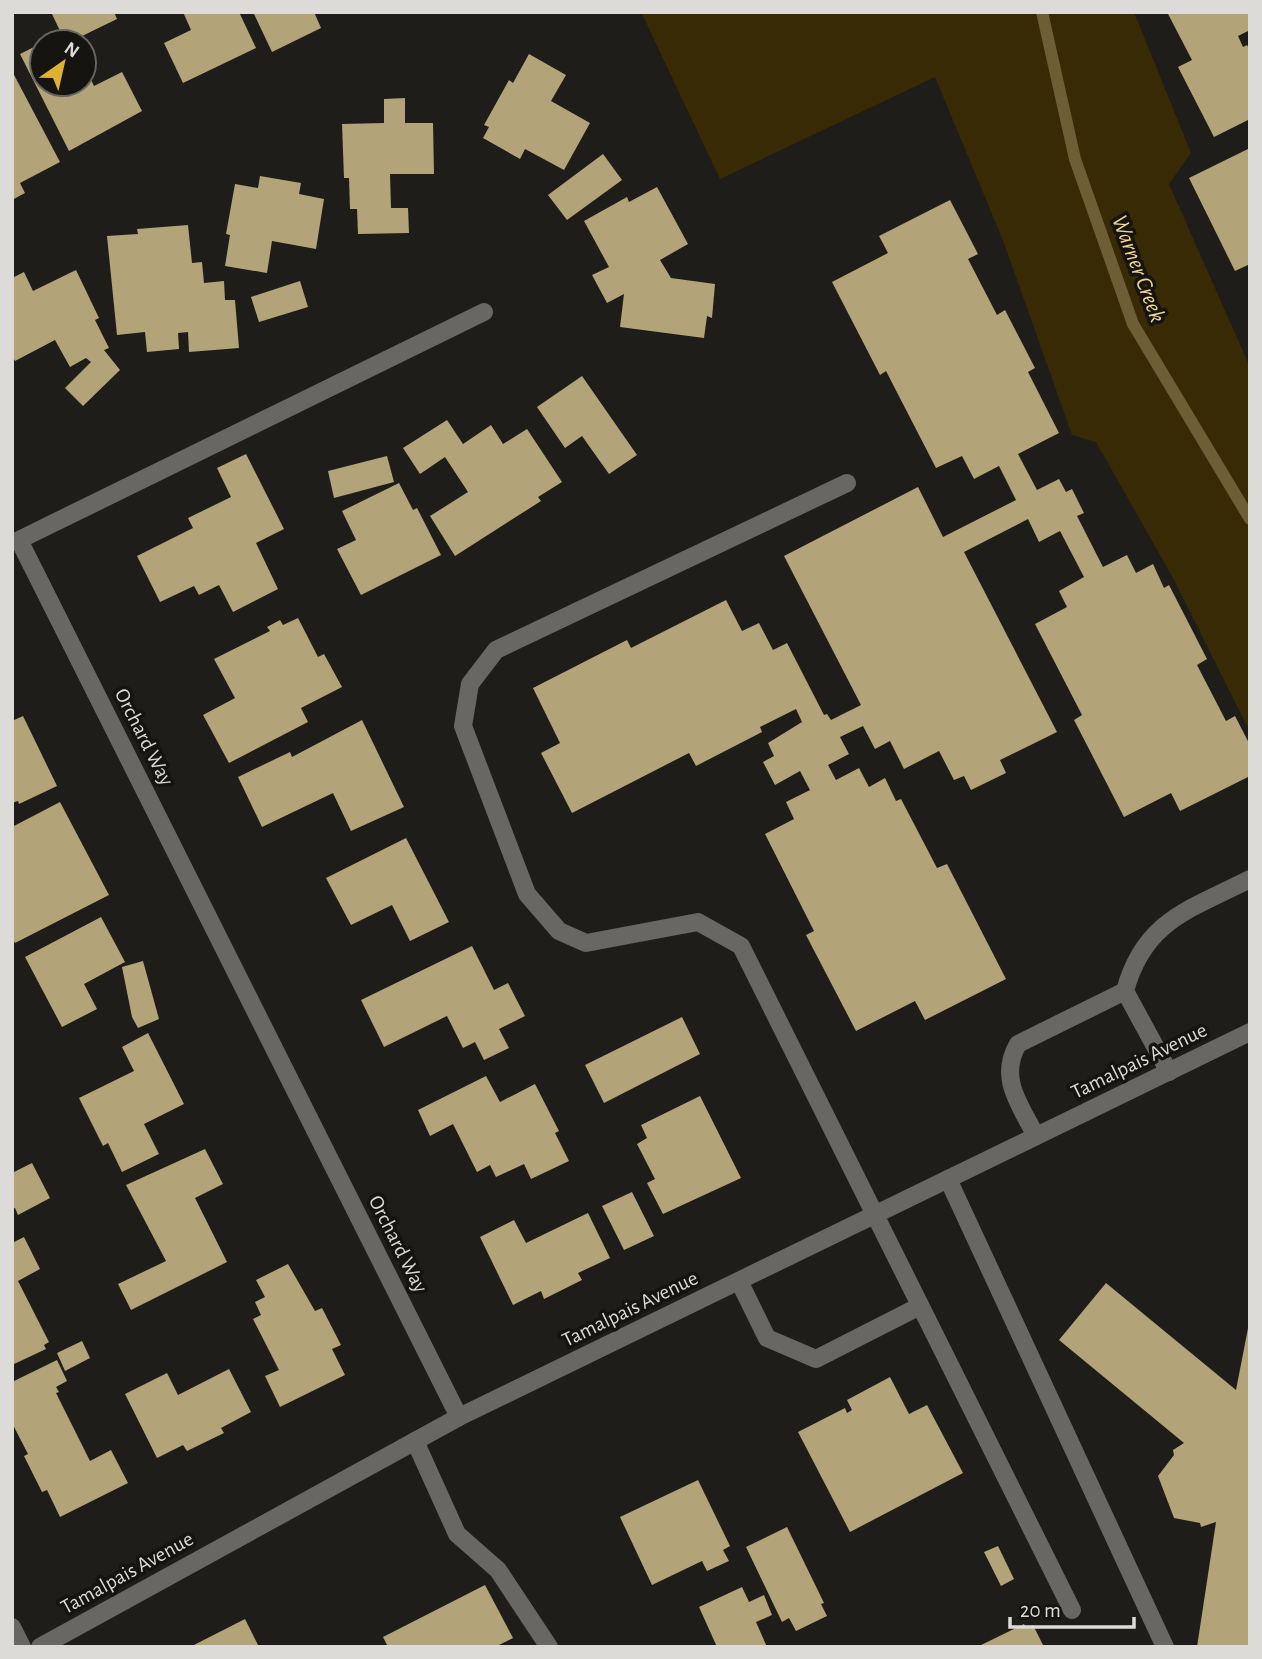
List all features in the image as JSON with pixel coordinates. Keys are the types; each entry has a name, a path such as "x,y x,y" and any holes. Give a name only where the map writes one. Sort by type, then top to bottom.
{"street":[{"name":"Orchard Way","path":"459,1417 19,540 484,312"},
{"path":"847,483 496,650 470,684 463,726 527,894 559,931 586,943 698,922 741,946 1072,1610"},
{"path":"1169,1072 1125,991 1131,967 1143,946 1163,924 1250,879"},
{"path":"1036,1136 1009,1085 1008,1070 1018,1044 1125,991"},
{"name":"Tamalpais Avenue","path":"40,1647 459,1417 1250,1032"},
{"path":"948,1180 1165,1647"},
{"path":"739,1281 766,1338 816,1359 920,1306"},
{"path":"415,1441 457,1534 498,1570 549,1647"},
{"path":"12,1627 22,1647"}],"shaded area":[{"path":"641,12 1134,12 1191,153 1169,184 1250,367 1250,732 1173,578 1096,442 1072,435 1004,243 935,77 720,179"}],"building":[{"path":"51,12 114,12 117,19 98,28 59,28"},
{"path":"183,12 239,12 256,48 183,83 164,43 191,30"},
{"path":"253,12 314,12 321,28 272,52"},
{"path":"1167,12 1250,12 1250,30 1238,36 1243,47 1247,45 1250,51 1250,119 1214,137 1178,67 1192,60"},
{"path":"28,50 28,70 20,54"},
{"path":"529,54 566,75 551,101 590,123 564,170 525,149 520,159 483,138 489,127 484,125 509,80 513,83"},
{"path":"12,71 60,162 20,183 25,193 12,200"},
{"path":"122,72 142,111 69,151 42,98 98,98 98,84"},
{"path":"405,98 405,123 433,123 434,174 390,174 391,208 408,208 409,233 358,234 357,209 350,209 349,178 344,178 342,124 384,123 384,99"},
{"path":"1250,148 1250,264 1235,271 1189,178"},
{"path":"603,154 622,180 567,220 548,195"},
{"path":"260,176 301,183 299,194 324,199 316,249 272,241 267,273 225,266 230,235 226,234 235,184 258,188"},
{"path":"657,187 688,244 660,260 671,278 715,284 712,318 707,316 704,338 620,327 624,294 607,303 592,275 609,267 584,221 627,197 629,202"},
{"path":"950,200 978,254 968,259 997,315 1005,310 1035,368 1028,372 1059,433 1018,454 1037,490 1059,479 1066,492 1072,489 1084,513 1077,516 1103,567 1127,555 1136,573 1153,564 1164,588 1169,585 1207,659 1197,665 1226,721 1235,716 1250,745 1250,776 1180,811 1171,793 1124,817 1074,720 1082,715 1035,624 1067,607 1059,591 1084,577 1060,531 1039,542 1028,519 964,552 1057,732 1000,760 1006,773 971,790 964,776 954,780 939,751 904,769 890,741 875,749 863,726 840,737 849,754 828,765 836,780 859,768 869,787 885,778 896,801 901,799 937,868 947,864 1006,979 925,1020 915,1001 856,1031 806,935 814,931 765,834 794,819 786,802 810,790 800,771 775,785 763,762 774,756 768,743 802,722 796,709 760,727 762,732 696,766 689,753 572,813 541,753 560,743 533,688 627,640 631,648 726,600 742,631 759,623 773,650 787,643 824,715 827,714 831,720 861,705 784,556 918,487 943,537 1016,500 999,466 974,479 962,456 936,468 886,371 880,375 832,282 888,253 879,236"},
{"path":"188,225 192,263 202,262 204,283 224,281 225,300 235,300 239,348 189,352 188,332 178,333 179,349 147,352 145,332 117,335 107,236 138,234 137,229"},
{"path":"76,270 99,318 95,320 109,348 104,350 120,370 83,406 65,388 91,362 86,358 70,367 55,340 15,361 12,355 12,278 24,272 33,291"},
{"path":"300,281 308,307 259,322 251,297"},
{"path":"582,376 637,455 609,474 582,436 565,448 537,407"},
{"path":"447,420 463,444 491,425 503,444 527,429 562,482 538,497 541,501 455,556 430,516 468,492 445,457 420,474 403,448"},
{"path":"246,454 284,529 256,543 278,589 233,612 219,585 199,595 194,586 160,602 137,556 193,528 188,518 231,497 217,468"},
{"path":"387,456 394,482 334,498 328,471"},
{"path":"399,483 413,510 417,508 441,555 361,595 337,549 356,540 342,511"},
{"path":"298,618 318,657 324,654 342,687 301,708 308,722 229,763 203,715 235,698 214,659 270,631 267,627 280,620 283,625"},
{"path":"23,716 57,786 19,804 18,801 12,803 12,721"},
{"path":"362,720 404,807 351,831 333,793 262,827 238,777 290,752 292,757"},
{"path":"60,802 109,895 15,943 12,938 12,827"},
{"path":"406,838 449,922 410,941 392,905 351,925 326,878"},
{"path":"101,917 125,962 84,984 97,1009 62,1027 25,957"},
{"path":"472,946 494,990 508,983 525,1016 499,1029 509,1048 484,1060 475,1042 463,1048 447,1016 384,1047 361,1000"},
{"path":"143,961 159,1019 138,1028 132,1017 122,967"},
{"path":"682,1017 700,1054 604,1103 585,1065"},
{"path":"148,1033 184,1104 144,1124 159,1154 122,1172 108,1143 103,1146 79,1098 134,1071 122,1047"},
{"path":"486,1076 500,1102 535,1084 559,1131 555,1133 569,1161 531,1179 524,1164 496,1177 490,1165 477,1172 453,1124 430,1136 418,1110"},
{"path":"700,1096 741,1178 663,1214 647,1183 655,1179 637,1144 647,1138 641,1125"},
{"path":"205,1149 223,1184 195,1198 227,1262 131,1310 118,1284 166,1261 126,1185"},
{"path":"32,1163 50,1198 18,1215 15,1208 12,1209 12,1173"},
{"path":"632,1192 654,1236 624,1250 602,1206"},
{"path":"588,1213 610,1258 578,1273 582,1280 544,1299 541,1291 513,1305 480,1237 514,1220 526,1243"},
{"path":"24,1237 40,1269 18,1281 49,1342 44,1345 46,1349 12,1365 12,1243"},
{"path":"288,1264 315,1311 322,1308 341,1345 332,1349 345,1375 280,1407 265,1376 279,1370 253,1319 261,1315 255,1302 265,1297 256,1280"},
{"path":"1106,1283 1236,1390 1250,1318 1250,1647 1197,1647 1216,1522 1201,1527 1200,1523 1174,1518 1158,1476 1174,1455 1173,1450 1184,1443 1059,1340"},
{"path":"82,1341 90,1358 65,1371 57,1353"},
{"path":"57,1360 67,1381 56,1387 59,1392 56,1393 90,1461 111,1450 128,1483 60,1517 47,1490 42,1492 24,1456 28,1454 12,1423 12,1382"},
{"path":"229,1369 251,1412 221,1428 224,1433 187,1451 183,1445 157,1458 125,1394 167,1373 178,1395"},
{"path":"890,1377 909,1414 927,1405 963,1473 850,1532 798,1432 845,1408 847,1413 852,1410 847,1400"},
{"path":"698,1480 730,1546 723,1550 729,1561 707,1571 702,1561 652,1585 620,1517"},
{"path":"787,1527 824,1603 821,1604 827,1616 796,1631 789,1618 782,1622 746,1547"},
{"path":"998,1546 1014,1579 1001,1586 984,1552"},
{"path":"485,1585 513,1638 495,1647 388,1647 383,1637"},
{"path":"742,1587 749,1602 764,1595 772,1615 756,1622 767,1647 717,1647 699,1607"},
{"path":"245,1619 259,1647 190,1647"},
{"path":"1024,1624 1026,1628 1033,1625 1044,1647 977,1647"}],"waterway":[{"name":"Warner Creek","path":"1042,12 1075,159 1133,324 1250,519"}]}
